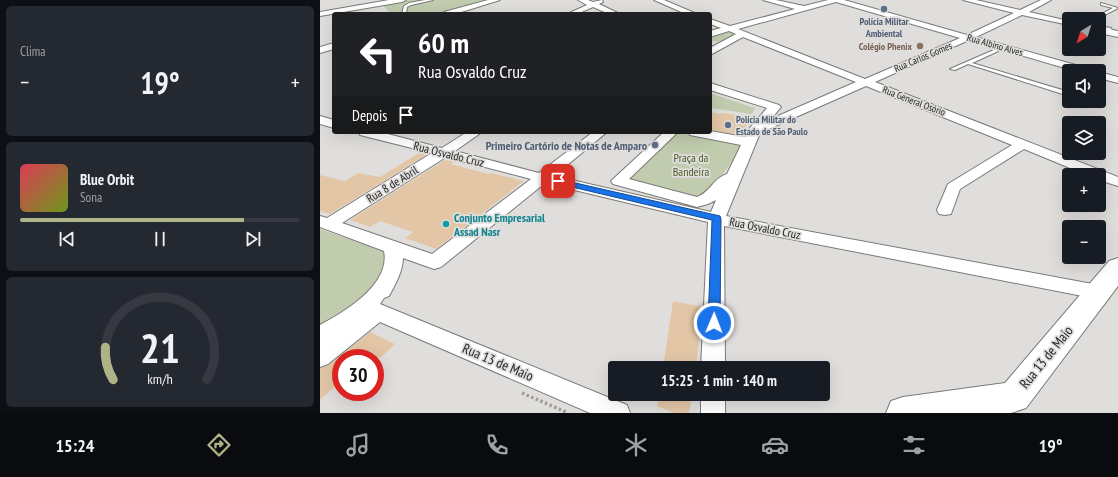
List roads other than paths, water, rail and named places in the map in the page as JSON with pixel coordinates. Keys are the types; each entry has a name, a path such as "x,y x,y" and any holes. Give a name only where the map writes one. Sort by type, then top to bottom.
{"street":[{"path":"332,12 402,0"},
{"path":"454,12 496,0"},
{"path":"582,0 611,12"},
{"path":"576,12 604,0"},
{"path":"658,0 689,12"},
{"path":"767,0 804,8"},
{"path":"712,34 836,0"},
{"name":"Rua Albino Alves","path":"836,0 1062,64"},
{"path":"967,0 1062,21"},
{"name":"Rua Carlos Gomes","path":"751,136 866,82 1024,12 1047,0"},
{"path":"676,12 681,9"},
{"path":"320,14 332,12"},
{"name":"Rua General Osório","path":"712,22 1118,182"},
{"path":"712,51 743,34"},
{"path":"712,44 720,46"},
{"path":"322,54 332,47"},
{"path":"1106,77 1118,80"},
{"path":"712,87 775,107 751,136 716,219 714,361"},
{"path":"320,120 332,116"},
{"path":"320,120 332,123"},
{"path":"712,133 751,136"},
{"name":"Rua Osvaldo Cruz","path":"372,134 543,178 716,219 1098,292"},
{"name":"Rua 8 de Abril","path":"324,222 473,134"},
{"path":"324,222 434,262 598,134"},
{"path":"670,134 618,181 697,202 706,201 714,195 722,184 735,172"},
{"path":"945,210 953,186 1023,144"},
{"path":"320,357 378,312 381,294 392,270 395,257 392,247"},
{"name":"Rua 13 de Maio","path":"903,413 1014,397 1118,267"},
{"path":"320,336 341,324 368,305 386,281"},
{"name":"Rua 13 de Maio","path":"378,312 618,413"},
{"path":"713,401 713,413"}],"lane":[{"path":"404,12 405,7 410,4 431,0"},
{"path":"1102,4 1116,8 1106,13"},
{"path":"954,69 1003,47"},
{"path":"968,63 1062,92"}],"place":[{"name":"Polícia Militar Ambiental","path":"884,9"},
{"name":"Colégio Phenix","path":"920,46"},
{"name":"Polícia Militar do Estado de São Paulo","path":"728,125"},
{"name":"Primeiro Cartório de Notas de Amparo","path":"655,145"},
{"name":"Conjunto Empresarial Assad Nasr","path":"446,224"}],"park label":[{"name":"Praça da Bandeira","path":"691,164"}]}
